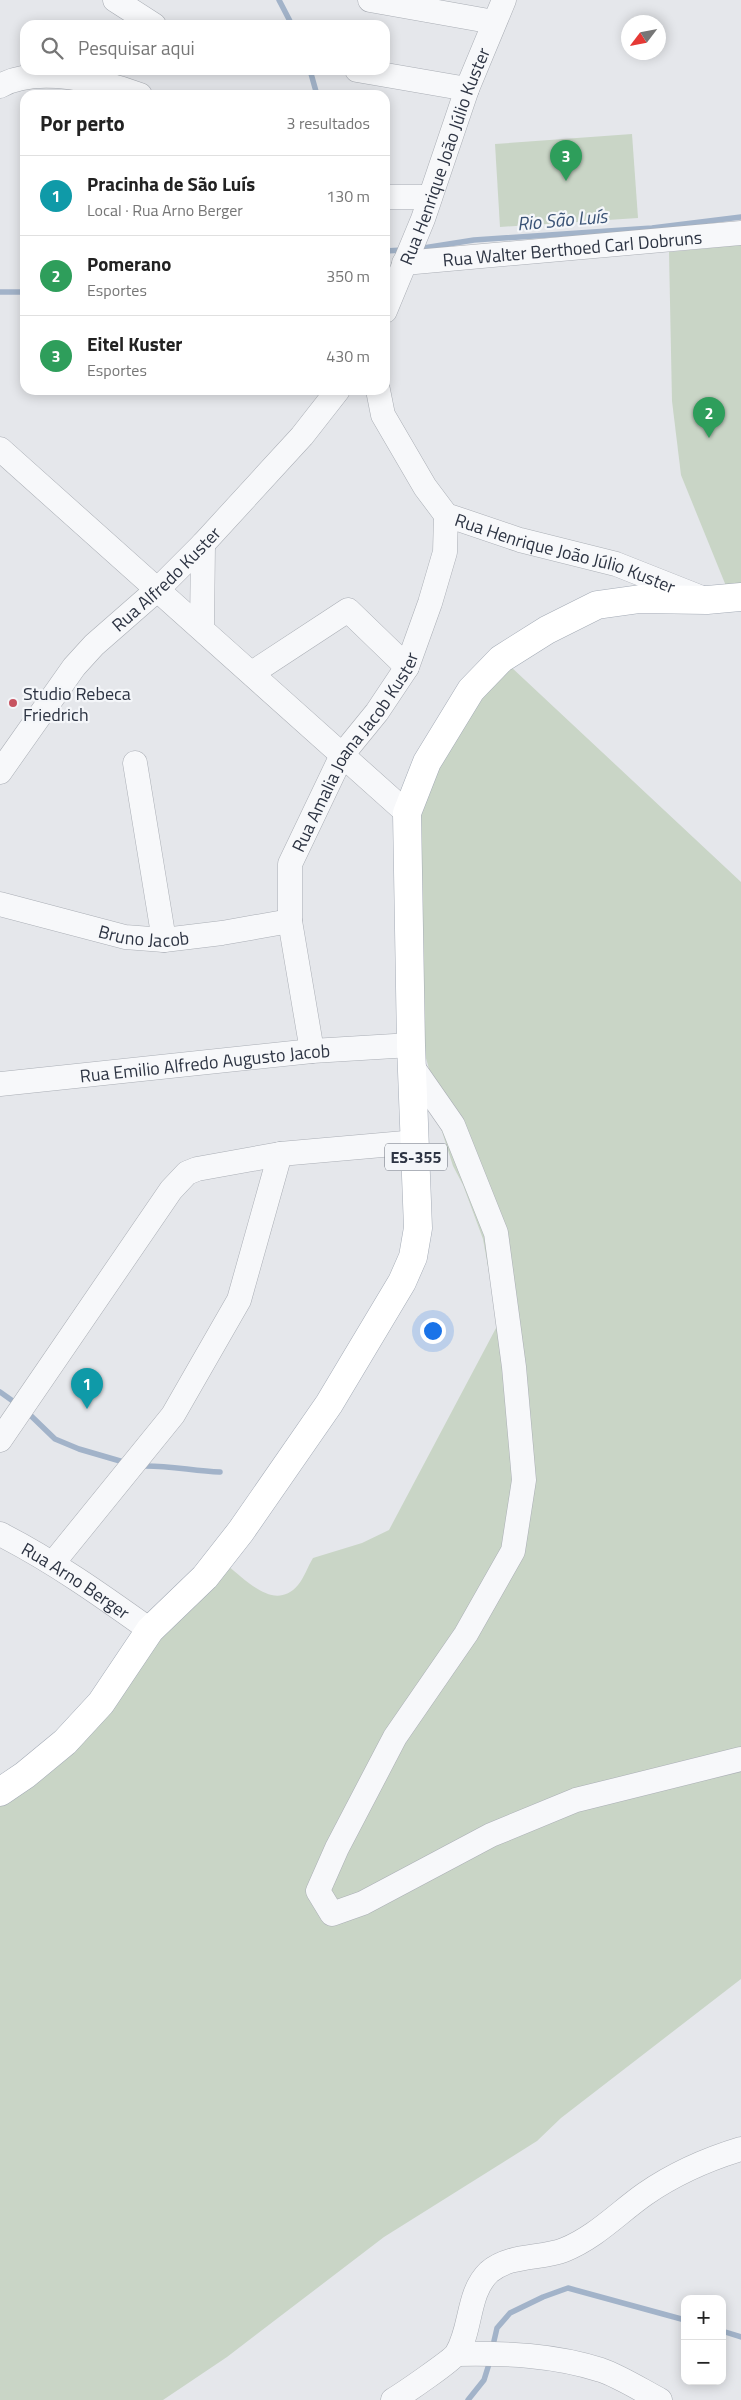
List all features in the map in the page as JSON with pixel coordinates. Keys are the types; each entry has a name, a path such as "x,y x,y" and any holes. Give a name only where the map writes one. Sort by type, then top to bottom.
{"main road":[{"name":"ES-355","path":"0,1792 25,1775 66,1742 95,1710 150,1630 205,1577 241,1532 329,1404 402,1282 413,1258 418,1228 411,1056 407,813 427,762 471,690 502,659 547,630 597,605 640,599 707,600 741,597"}],"street":[{"path":"115,0 146,20"},
{"path":"370,0 494,22"},
{"name":"Rua Henrique João Júlio Kuster","path":"390,299 426,208 467,89 504,0"},
{"path":"386,75 467,89"},
{"path":"0,86 23,77 55,77 94,81 128,90"},
{"path":"390,198 426,208"},
{"name":"Rua Walter Berthoed Carl Dobruns","path":"405,261 741,233"},
{"name":"Rua Alfredo Kuster","path":"0,772 74,667 94,645 158,589 203,544 302,436 334,395"},
{"name":"Rua Henrique João Júlio Kuster","path":"379,395 383,415 425,487 446,515 520,540 616,564 707,600"},
{"path":"0,449 202,627 407,813"},
{"name":"Rua Amalia Joana Jacob Kuster","path":"312,1051 290,921 290,864 342,755 377,712 407,667 430,603 445,552 446,515"},
{"path":"202,627 203,544"},
{"path":"252,673 348,610 407,667"},
{"path":"135,763 164,940"},
{"name":"Bruno Jacob","path":"0,904 125,937 164,940 290,921"},
{"name":"Rua Emilio Alfredo Augusto Jacob","path":"0,1084 312,1051 411,1056"},
{"path":"411,1056 453,1125 496,1233 514,1367 524,1480 513,1551 466,1634 395,1737 337,1848 318,1892 332,1914 363,1903 491,1835 576,1800 741,1759"},
{"path":"0,1440 180,1180 188,1173 280,1154 416,1142"},
{"path":"53,1563 173,1415 239,1300 280,1154"},
{"name":"Rua Arno Berger","path":"0,1534 53,1563 150,1630"},
{"path":"457,2354 477,2289 488,2273 498,2266 532,2255 563,2250 593,2235 646,2193 718,2156 741,2149"},
{"path":"393,2400 457,2354 499,2353 551,2357 603,2371 660,2400"}],"green space":[{"path":"632,134 638,218 500,227 495,144"},
{"path":"741,245 741,586 726,586 681,475 672,401 669,252"},
{"path":"510,666 741,882 741,1979 561,2118 537,2141 384,2237 227,2357 163,2400 0,2400 0,1804 124,1666 228,1566 252,1586 271,1595 280,1596 289,1593 298,1585 313,1558 362,1543 389,1530 504,1313 492,1289 483,1239 463,1185 453,1166 437,1116 431,1076 412,1008 406,863 434,752"}],"waterway":[{"path":"279,0 289,20"},
{"path":"311,75 316,90"},
{"name":"Rio São Luís","path":"417,249 474,240 652,228 741,217"},
{"name":"Rio São Luís","path":"390,251 403,250"},
{"path":"0,292 20,292"},
{"path":"0,1392 17,1404"},
{"path":"26,1411 55,1439 79,1449 127,1463"},
{"path":"141,1466 161,1466 220,1472"},
{"path":"494,2341 497,2328 510,2313 543,2297 568,2288 681,2319"},
{"path":"726,2332 741,2337"},
{"path":"468,2400 484,2380 489,2364"}],"place":[{"name":"Eitel Kuster","path":"566,181"},
{"name":"Pomerano","path":"709,438"},
{"name":"Studio Rebeca Friedrich","path":"13,703"},
{"name":"Pracinha de São Luís","path":"87,1409"}]}
